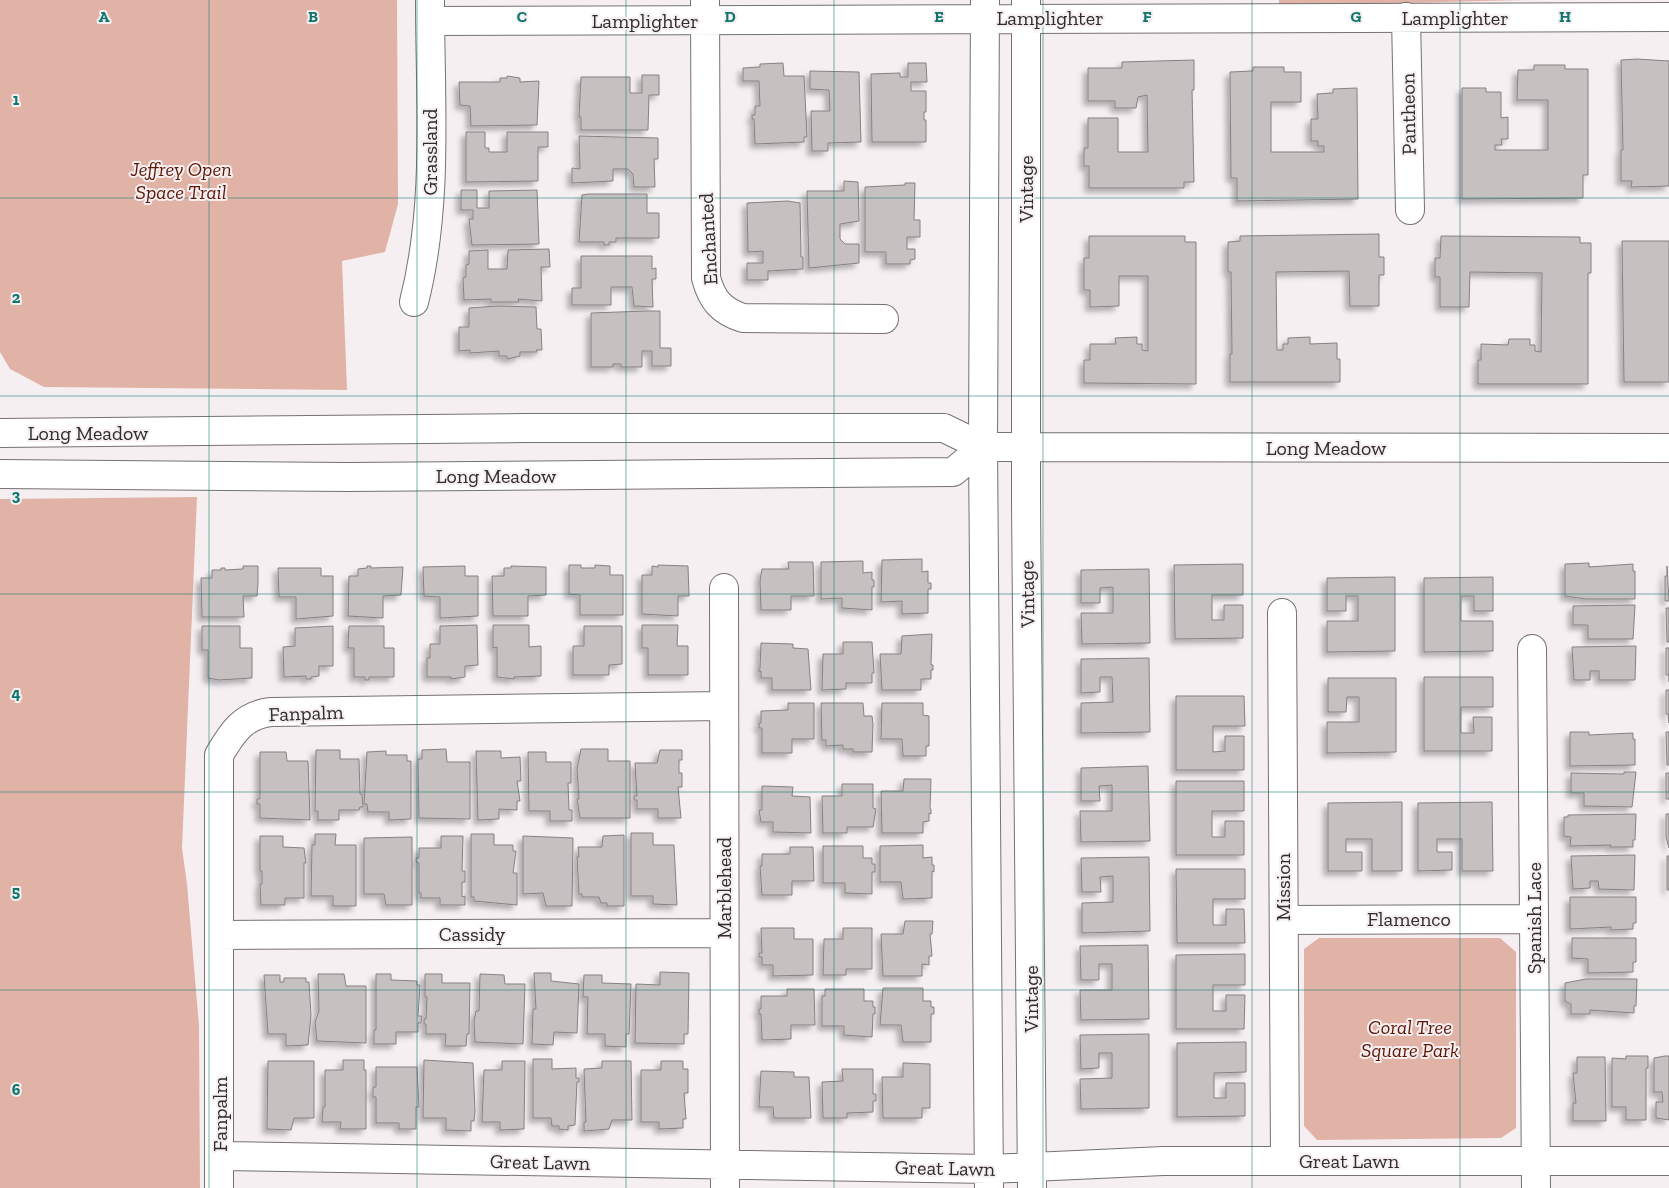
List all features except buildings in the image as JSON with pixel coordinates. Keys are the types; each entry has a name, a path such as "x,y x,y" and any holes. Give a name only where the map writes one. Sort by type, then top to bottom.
{"street":[{"name":"Vintage","path":"985,9 983,447 989,1178"},
{"name":"Vintage","path":"1026,9 1026,447 1032,1178"},
{"name":"Lamplighter","path":"430,11 1273,9 1406,18 1543,9 1669,17"},
{"name":"Enchanted","path":"705,10 706,278 709,291 716,304 728,313 743,318 884,319"},
{"name":"Grassland","path":"414,302 422,267 429,217 430,11"},
{"name":"Pantheon","path":"1406,18 1410,210"},
{"name":"Long Meadow","path":"0,434 524,428 944,428 983,447 1669,448"},
{"name":"Long Meadow","path":"0,474 358,476 953,472 983,447"},
{"name":"Marblehead","path":"724,588 725,1176"},
{"name":"Mission","path":"1282,613 1285,1161"},
{"name":"Spanish Lace","path":"1532,648 1536,1188"},
{"name":"Fanpalm","path":"219,1188 218,754 235,728 262,713 724,706"},
{"name":"Flamenco","path":"1284,920 1534,919"},
{"name":"Cassidy","path":"219,935 724,933"},
{"name":"Great Lawn","path":"220,1156 725,1176 989,1178 1032,1178 1164,1162 1669,1161"}],"green space":[{"name":"Jeffrey Open Space Trail","path":"0,0 397,0 398,204 385,252 342,261 347,390 44,387 10,369 0,352"},
{"path":"1279,0 1526,0 1279,6"},
{"path":"197,497 182,848 187,884 199,1026 200,1188 0,1188 0,499"},
{"name":"Coral Tree Square Park","path":"1319,938 1500,938 1516,952 1516,1128 1501,1138 1317,1140 1304,1126 1304,949"}]}
